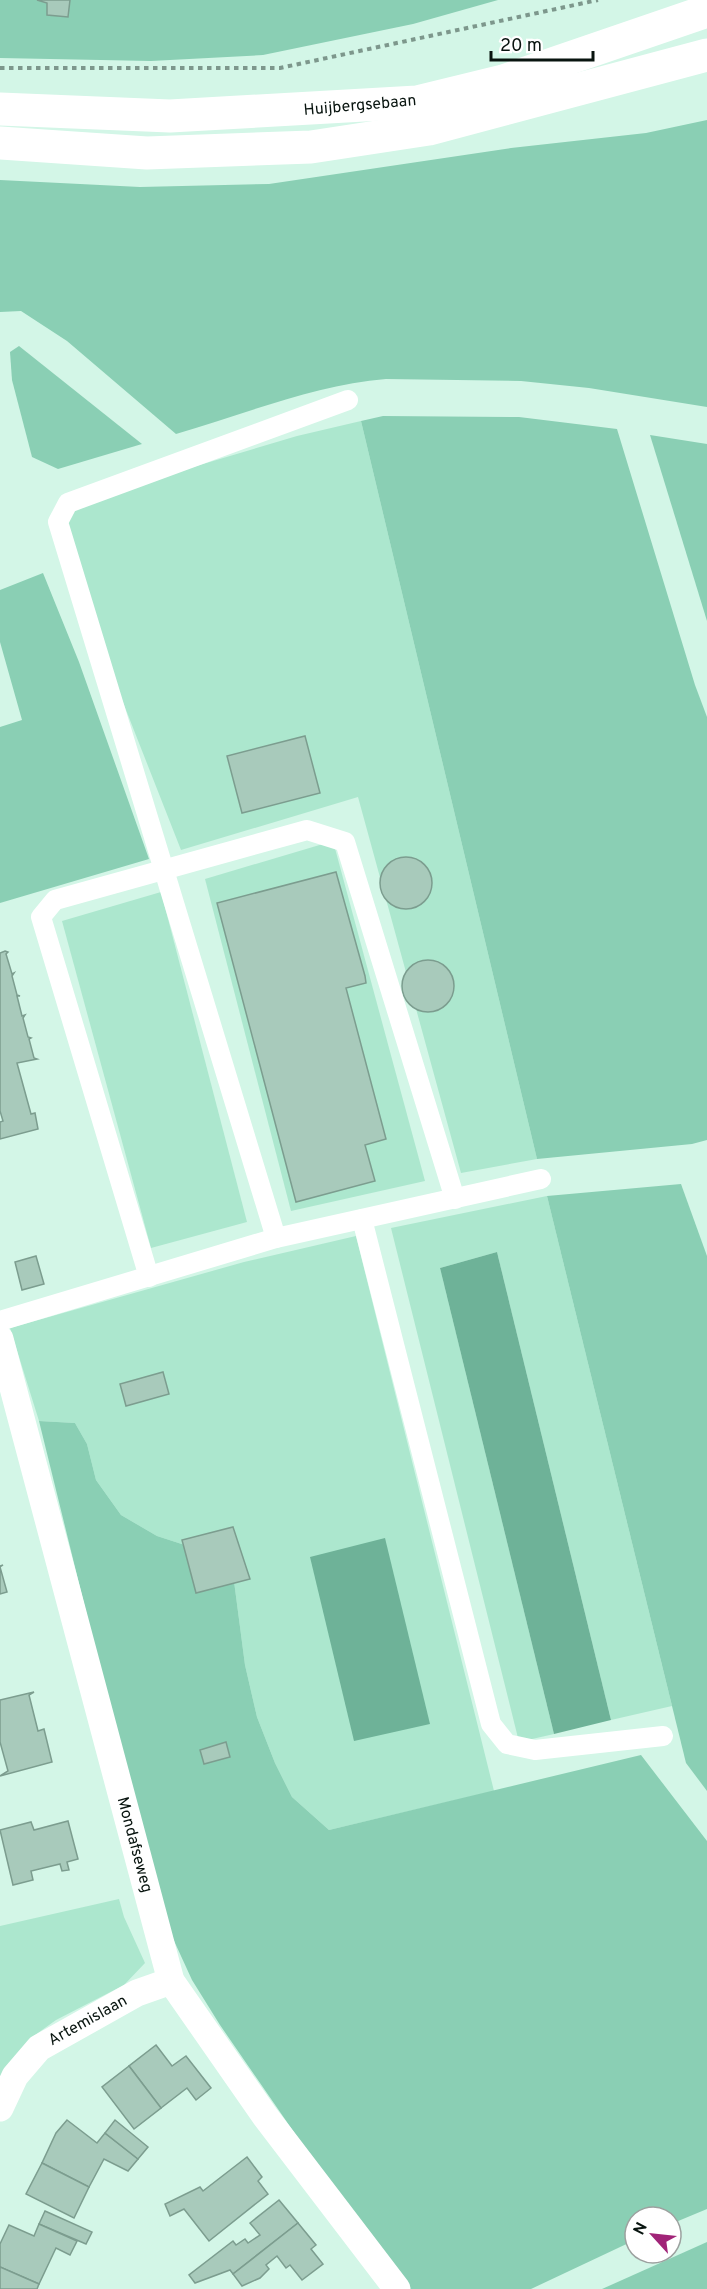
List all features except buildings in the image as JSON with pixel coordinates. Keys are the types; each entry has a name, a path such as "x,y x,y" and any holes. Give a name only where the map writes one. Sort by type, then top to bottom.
{"main road":[{"name":"Huijbergsebaan","path":"0,109 170,116 417,102 503,81 707,11"},
{"name":"Huijbergsebaan","path":"0,143 147,153 311,147 429,129 707,55"}],"street":[{"path":"276,1238 166,870 58,522 68,503 348,400"},
{"path":"149,1277 41,917 56,900 307,830 345,842 455,1199"},
{"path":"0,1321 276,1238 541,1179"},
{"path":"362,1219 491,1724 507,1744 535,1750 663,1736"},
{"name":"Mondafseweg","path":"0,1339 171,1982 265,2116 397,2289"},
{"name":"Artemislaan","path":"0,2108 15,2076 39,2048 137,1993 171,1982"}],"path":[{"path":"0,68 279,68 598,0"}],"shaded area":[{"path":"0,0 498,0 413,24 263,55 151,61 0,58"},
{"path":"707,120 707,407 589,388 521,381 386,379 359,382 306,394 176,434 67,341 21,311 0,312 0,180 140,187 269,184 511,148 646,133"},
{"path":"19,346 142,444 58,469 32,457 12,380 10,352"},
{"path":"383,416 519,417 617,429 695,685 707,717 707,1140 692,1144 537,1159 361,421"},
{"path":"361,421 537,1159 461,1173 358,797 181,850 62,547 72,503 297,436"},
{"path":"650,435 707,444 707,621"},
{"path":"43,573 79,662 149,859 0,903 0,727 22,720 0,642 0,590"},
{"path":"333,841 425,1181 291,1211 205,879"},
{"path":"161,892 247,1222 151,1248 62,921"},
{"path":"681,1184 707,1256 707,1791 686,1763 547,1196"},
{"path":"547,1196 672,1706 611,1720 497,1252 440,1268 554,1734 519,1742 391,1228"},
{"path":"356,1236 494,1791 329,1830 292,1797 275,1763 257,1717 245,1665 229,1543 194,1548 157,1536 121,1515 96,1480 87,1444 75,1423 39,1421 10,1328 244,1262"},
{"path":"497,1252 611,1720 554,1734 440,1268"},
{"path":"39,1421 75,1423 87,1444 96,1480 121,1515 157,1536 194,1548 229,1543 245,1665 257,1717 275,1763 292,1797 329,1830 641,1755 707,1841 707,2209 683,2219 683,2205 623,2205 623,2246 531,2289 402,2289 220,2025 192,1980 159,1908"},
{"path":"385,1538 430,1724 354,1741 310,1557"},
{"path":"119,1899 124,1917 145,1963 124,1985 56,2020 31,2038 0,2077 0,1926"},
{"path":"707,2242 707,2289 602,2289 656,2265 683,2265 683,2253"}]}
